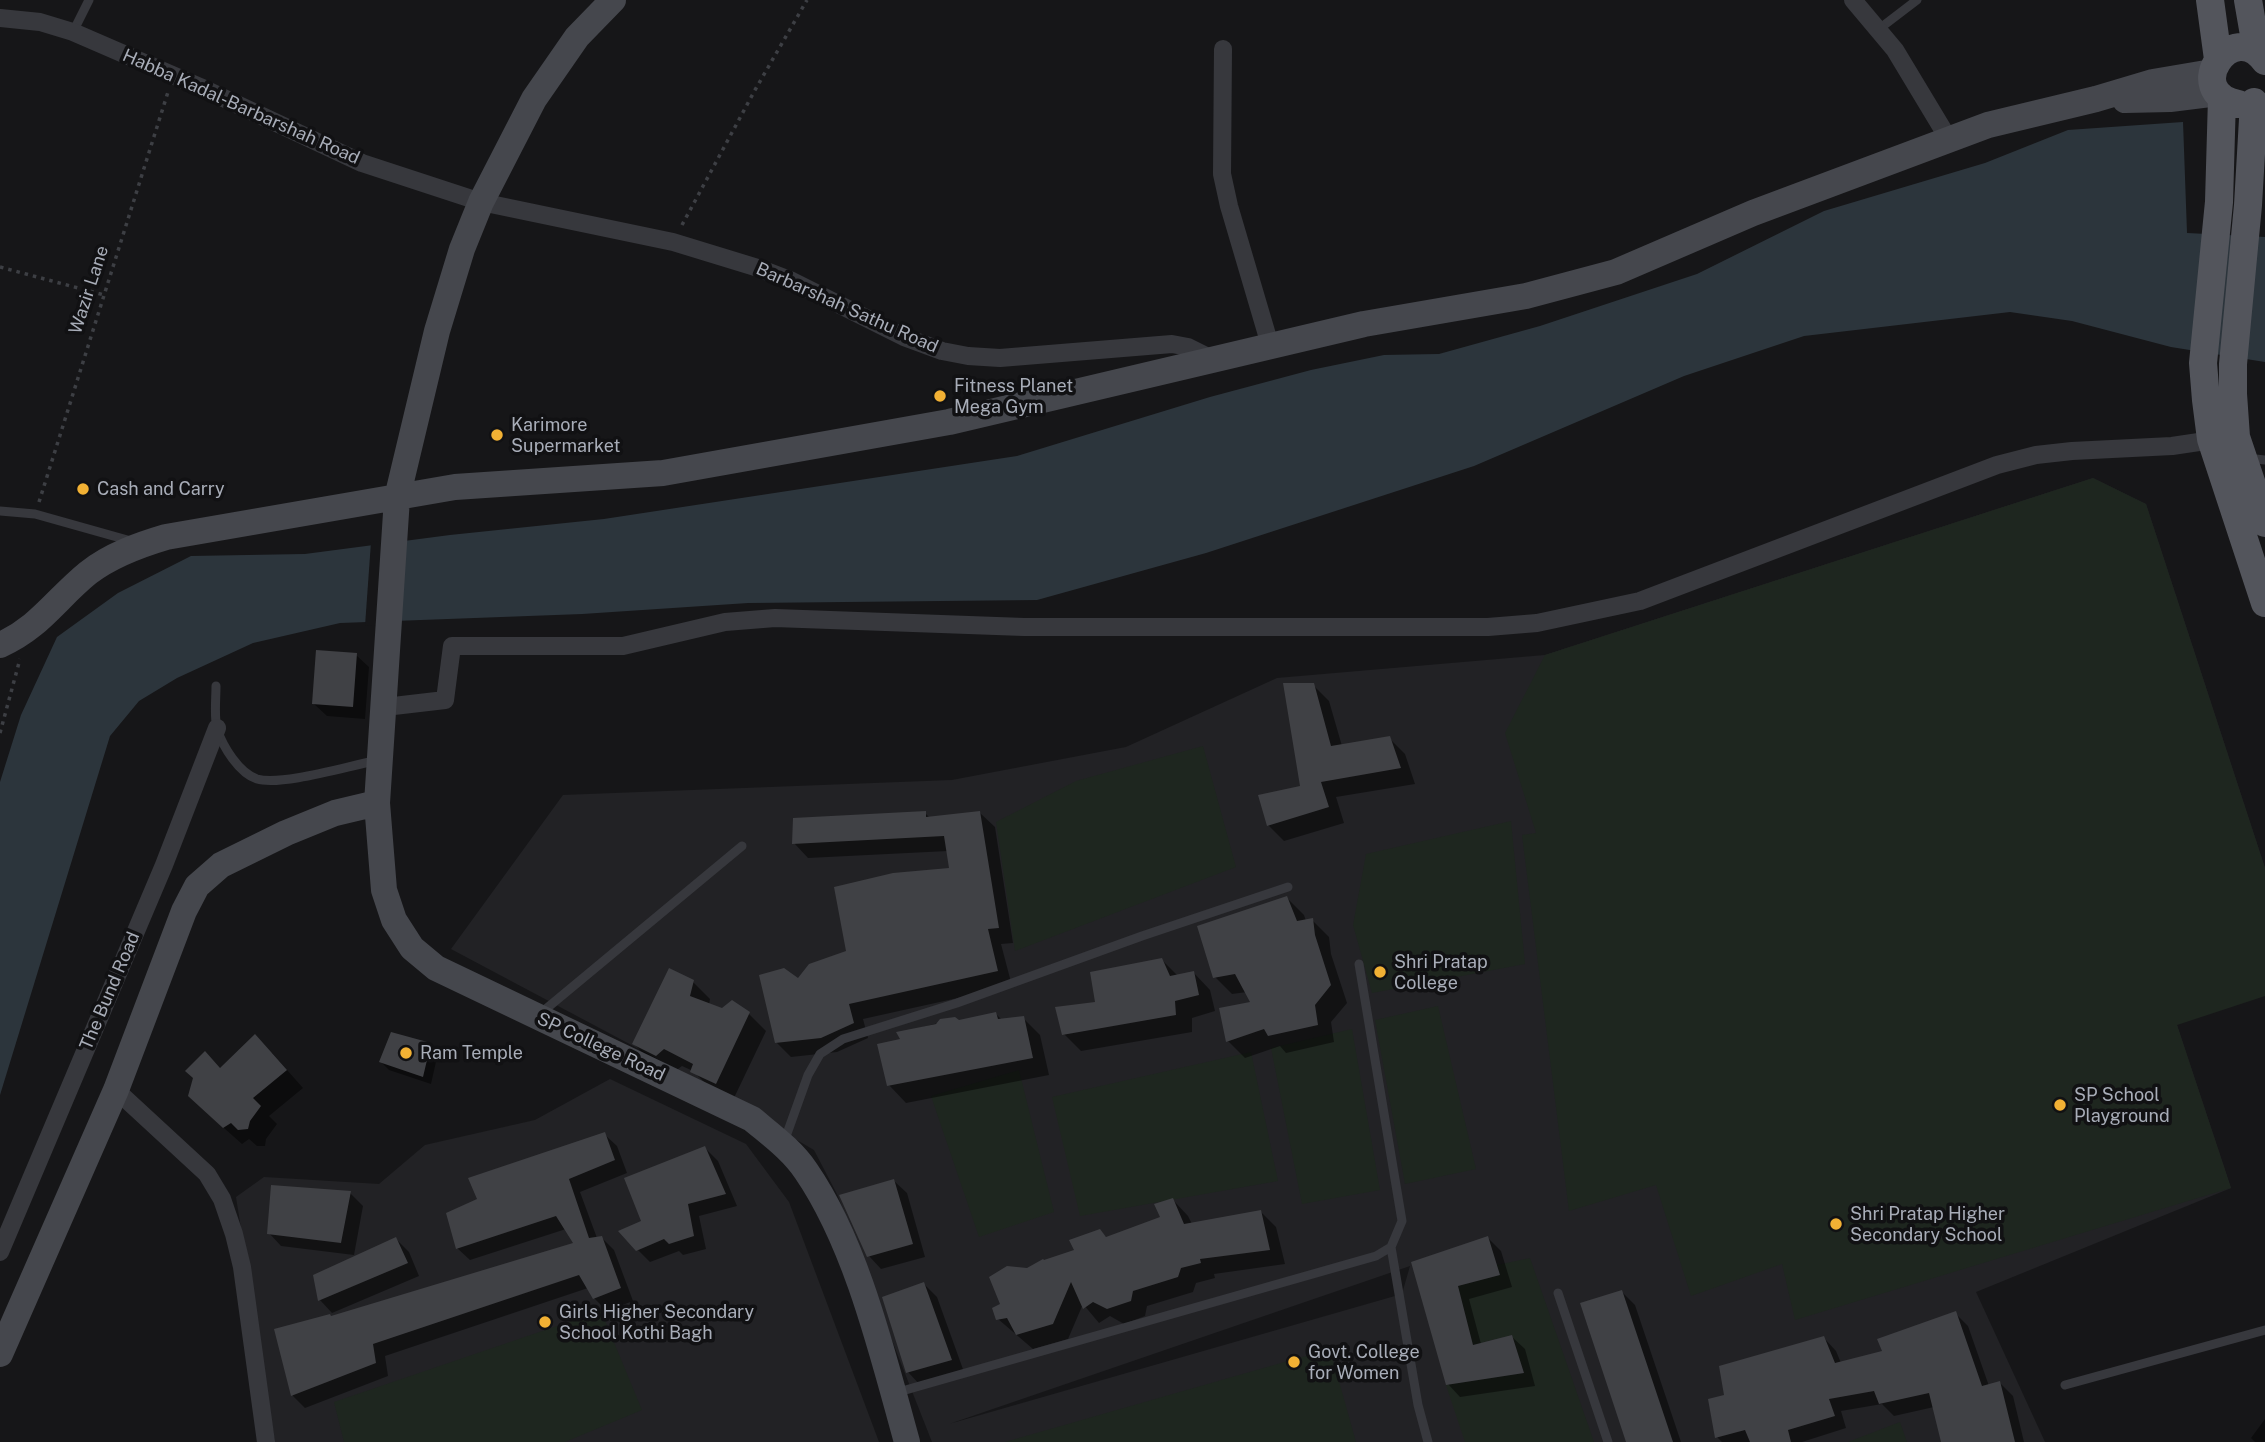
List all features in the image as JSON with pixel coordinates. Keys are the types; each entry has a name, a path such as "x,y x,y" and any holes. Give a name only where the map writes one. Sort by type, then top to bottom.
{"main road":[{"path":"2210,0 2218,81 2219,202 2203,363 2239,448 2265,523"},
{"path":"2248,0 2261,57"},
{"path":"2218,81 2224,53 2240,47 2261,57"},
{"path":"2218,81 2238,104 2261,96 2233,364 2239,448 2265,603"}],"street":[{"name":"SP College Road","path":"613,0 577,37 534,99 481,202 462,249 437,331 397,510 377,803 384,890 394,920 412,948 436,968 752,1119 783,1145 806,1170 846,1249 880,1343 907,1442"},
{"path":"1853,0 1879,29 1913,76 1948,138"},
{"name":"Habba Kadal-Barbarshah Road","path":"0,18 40,22 73,32 173,75 362,163 481,202"},
{"path":"1223,49 1222,174 1270,345"},
{"path":"10,641 87,574 109,559 143,544 198,531 397,510 455,488 663,473 949,422 1364,324 1526,296 1616,272 1753,213 1988,125 2096,99 2170,99 2218,81"},
{"name":"Barbarshah Sathu Road","path":"481,202 673,242 758,268 792,281 904,337 942,351 1000,358 1172,344 1188,347 1215,361"},
{"path":"385,707 445,700 452,646 623,646 750,619 810,618 902,623 1145,628 1476,627 1536,623 1640,601 1997,465 2072,451 2172,446 2239,448"},
{"name":"The Bund Road","path":"0,1252 164,865 217,728"},
{"path":"0,1354 116,1090 184,911 197,886 221,864 286,833 335,813 377,803"},
{"path":"116,1090 208,1174 222,1199 242,1267 265,1442"}],"lane":[{"path":"73,32 89,0"},
{"path":"1879,29 1917,0"},
{"path":"0,511 35,514 143,544"},
{"path":"216,686 217,728 226,749 246,774 259,779 279,780 379,760"},
{"path":"537,1017 742,846"},
{"path":"783,1145 808,1074 820,1054 843,1039 957,1003 1288,887"},
{"path":"1359,964 1402,1222 1391,1247 1418,1405 1429,1442"},
{"path":"894,1394 1376,1256 1391,1247"},
{"path":"1558,1293 1608,1442"},
{"path":"2065,1385 2265,1330"}],"path":[{"path":"673,242 807,0"},
{"name":"Wazir Lane","path":"35,514 173,75"},
{"path":"0,267 104,295"},
{"path":"0,733 20,664 10,641"}],"shaded area":[{"path":"2183,122 2187,233 2265,237 2265,362 2171,347 2072,321 2010,312 1804,336 1684,376 1474,466 1206,553 1037,600 748,603 582,614 340,623 253,643 177,678 139,701 110,736 0,1095 0,782 21,715 57,637 118,593 191,556 305,554 604,519 1017,456 1210,397 1311,370 1384,355 1439,354 1540,326 1697,274 1824,211 1985,163 2068,130"},
{"name":"Shri Pratap College","path":"2093,478 2146,504 2265,868 2177,1025 2231,1188 1976,1292 2045,1442 932,1442 838,1196 814,1150 654,1057 451,949 563,795 952,780 1126,747 1277,678 1545,655","holes":["1410,1266 1402,1294 949,1424"]},
{"path":"2093,478 2146,504 2265,868 2265,996 2177,1025 2231,1188 1795,1320 1782,1264 1691,1296 1656,1185 1569,1211 1522,835 1536,833 1505,733 1545,655"},
{"path":"1203,746 1236,867 1015,951 996,822 1076,781"},
{"path":"1511,821 1525,964 1372,993 1353,925 1366,854"},
{"path":"1438,1006 1476,1169 1405,1184 1375,1020"},
{"path":"1352,1029 1380,1190 1302,1204 1271,1048"},
{"path":"1251,1052 1278,1181 1080,1216 1052,1097"},
{"path":"1019,1070 1054,1212 979,1237 931,1096"},
{"name":"Girls Higher Secondary School Kothi Bagh","path":"610,1079 746,1144 789,1202 879,1442 275,1442 236,1197 264,1177 379,1184 425,1145 535,1120"},
{"path":"1530,1258 1594,1442 1465,1442 1446,1385 1524,1373 1512,1335 1473,1345 1458,1286 1500,1275 1497,1265"},
{"path":"601,1311 642,1410 565,1442 344,1442 334,1402"},
{"path":"1330,1349 1356,1442 1005,1442"},
{"path":"1900,1422 1907,1442 1848,1442"}],"pier":[{"path":"404,538 399,624 365,626 371,542"}],"building":[{"path":"316,650 357,653 353,707 312,704"},
{"path":"1283,683 1314,683 1331,746 1390,736 1401,768 1321,782 1329,807 1267,826 1258,795 1300,786"},
{"path":"926,811 926,817 980,811 999,928 988,929 998,971 849,1004 854,1023 821,1038 775,1043 759,975 784,968 798,978 809,964 846,951 834,887 893,873 949,868 944,836 792,844 793,818"},
{"path":"1287,896 1297,921 1313,918 1315,935 1331,985 1315,1005 1318,1025 1268,1036 1264,1029 1226,1042 1219,1008 1250,1002 1235,974 1213,978 1197,926"},
{"path":"1162,958 1170,976 1194,971 1199,995 1175,1001 1176,1015 1062,1035 1055,1007 1095,1002 1090,972"},
{"path":"669,968 694,980 690,996 722,1008 732,1000 750,1012 716,1084 690,1072 693,1064 664,1049 656,1056 632,1044"},
{"path":"996,1012 998,1019 1024,1016 1033,1058 887,1086 877,1044 900,1039 896,1032 936,1024 940,1019 955,1017 959,1020"},
{"name":"Ram Temple","path":"391,1032 431,1043 423,1077 379,1062"},
{"path":"255,1034 287,1070 253,1098 261,1106 250,1121 248,1129 238,1130 231,1123 223,1128 188,1096 193,1078 185,1071 205,1051 220,1068"},
{"path":"605,1132 615,1160 569,1179 589,1238 602,1236 621,1288 593,1299 579,1275 373,1344 376,1363 291,1396 274,1329 330,1314 331,1316 573,1243 556,1216 456,1249 446,1213 477,1199 468,1178"},
{"path":"705,1146 726,1194 688,1204 694,1236 669,1244 664,1239 636,1251 618,1231 641,1221 624,1178"},
{"path":"894,1179 913,1244 867,1257 839,1195"},
{"path":"271,1185 351,1191 341,1243 267,1234"},
{"path":"1173,1198 1184,1224 1261,1210 1270,1250 1200,1259 1201,1263 1181,1268 1178,1277 1133,1291 1131,1301 1107,1309 1093,1302 1083,1309 1071,1282 1053,1324 1016,1335 1007,1318 996,1320 992,1308 1000,1304 989,1277 1007,1266 1027,1268 1043,1259 1074,1250 1069,1240 1100,1229 1106,1237 1160,1217 1154,1204"},
{"path":"1488,1236 1500,1275 1458,1286 1473,1345 1512,1335 1524,1373 1446,1385 1411,1262"},
{"path":"396,1237 408,1263 318,1301 313,1275"},
{"path":"924,1282 952,1360 906,1373 882,1297"},
{"path":"1622,1290 1673,1442 1626,1442 1580,1303"},
{"path":"1956,1311 1982,1386 2000,1381 2015,1442 1941,1442 1929,1393 1879,1404 1874,1391 1829,1399 1835,1416 1788,1430 1791,1442 1750,1442 1745,1430 1715,1438 1708,1399 1724,1395 1719,1366 1824,1336 1835,1363 1882,1351 1877,1339"}],"place":[{"name":"Fitness Planet Mega Gym","path":"940,396"},
{"name":"Karimore Supermarket","path":"497,435"},
{"name":"Cash and Carry","path":"83,489"},
{"name":"Shri Pratap College","path":"1380,972"},
{"name":"Ram Temple","path":"406,1053"},
{"name":"SP School Playground","path":"2060,1105"},
{"name":"Shri Pratap Higher Secondary School","path":"1836,1224"},
{"name":"Girls Higher Secondary School Kothi Bagh","path":"545,1322"},
{"name":"Govt. College for Women","path":"1294,1362"}]}
